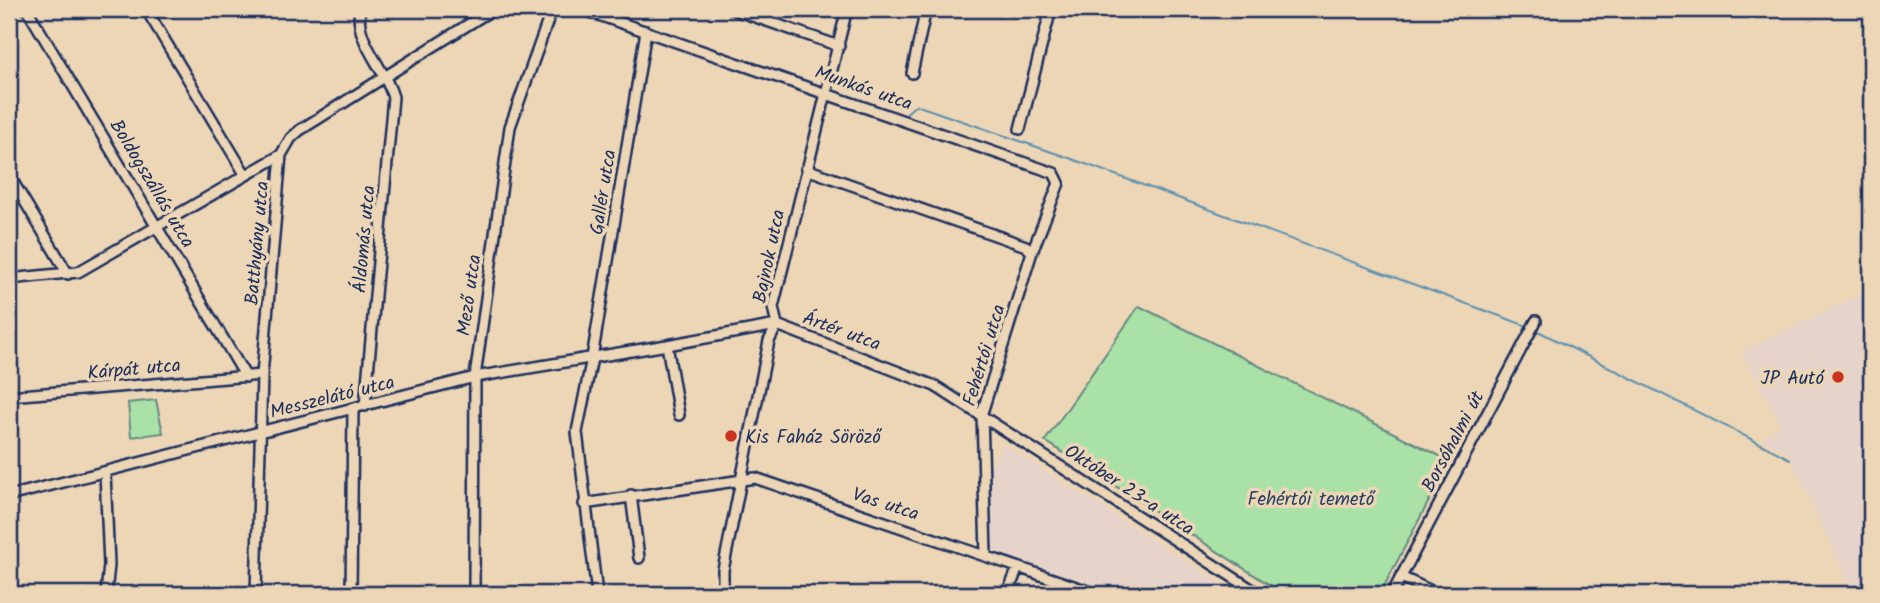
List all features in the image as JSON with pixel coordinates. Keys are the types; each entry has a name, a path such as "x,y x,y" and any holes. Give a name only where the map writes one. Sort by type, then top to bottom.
{"street":[{"name":"Boldogszállás utca","path":"27,9 158,225 246,377"},
{"path":"146,9 245,174"},
{"name":"Áldomás utca","path":"360,9 358,19 364,39 385,76 393,97 365,406"},
{"name":"Batthyány utca","path":"256,594 262,375 281,155 291,138 300,130 493,9"},
{"name":"Mező utca","path":"474,594 475,377 510,127 552,9"},
{"name":"Munkás utca","path":"582,9 1054,173 1059,183 1032,252"},
{"path":"732,9 838,46"},
{"name":"Bajnok utca","path":"723,592 723,570 741,478 769,341 777,325 773,307 847,9"},
{"path":"912,73 926,9"},
{"path":"1020,129 1051,9"},
{"name":"Gallér utca","path":"597,594 577,432 592,358 646,31"},
{"path":"9,279 78,272 281,155"},
{"path":"806,169 1026,246 1032,252"},
{"path":"9,175 68,274"},
{"name":"Fehértói utca","path":"986,555 982,413 1032,252"},
{"name":"Borsóhalmi út","path":"1392,594 1536,321"},
{"name":"Ártér utca","path":"667,345 777,325 935,386 982,413"},
{"path":"667,345 680,415"},
{"name":"Messzelátó utca","path":"9,496 475,377 667,345"},
{"name":"Kárpát utca","path":"9,397 262,375"},
{"path":"351,594 353,410"},
{"name":"Október 23-a utca","path":"982,413 1259,594"},
{"path":"106,473 109,565 106,594"},
{"name":"Vas utca","path":"584,504 741,478 755,478 1097,594"},
{"path":"631,495 639,558"},
{"path":"1007,594 1018,568"},
{"path":"1401,577 1438,594"},
{"path":"709,594 743,594"}],"shaded area":[{"path":"1871,290 1871,594 1854,594 1788,453 1761,439 1781,426 1741,351"},
{"path":"1005,445 1237,594 1122,594 997,553 991,545 989,468"}],"green space":[{"name":"Fehértói temető","path":"1139,306 1450,461 1380,594 1284,594 1045,441"},
{"path":"156,400 163,433 131,437 128,403"}],"waterway":[{"path":"903,116 916,105 1072,159 1527,326"},
{"path":"1536,330 1790,459"}],"place":[{"name":"JP Autó","path":"1838,377"},
{"name":"Kis Faház Söröző","path":"731,436"}]}
